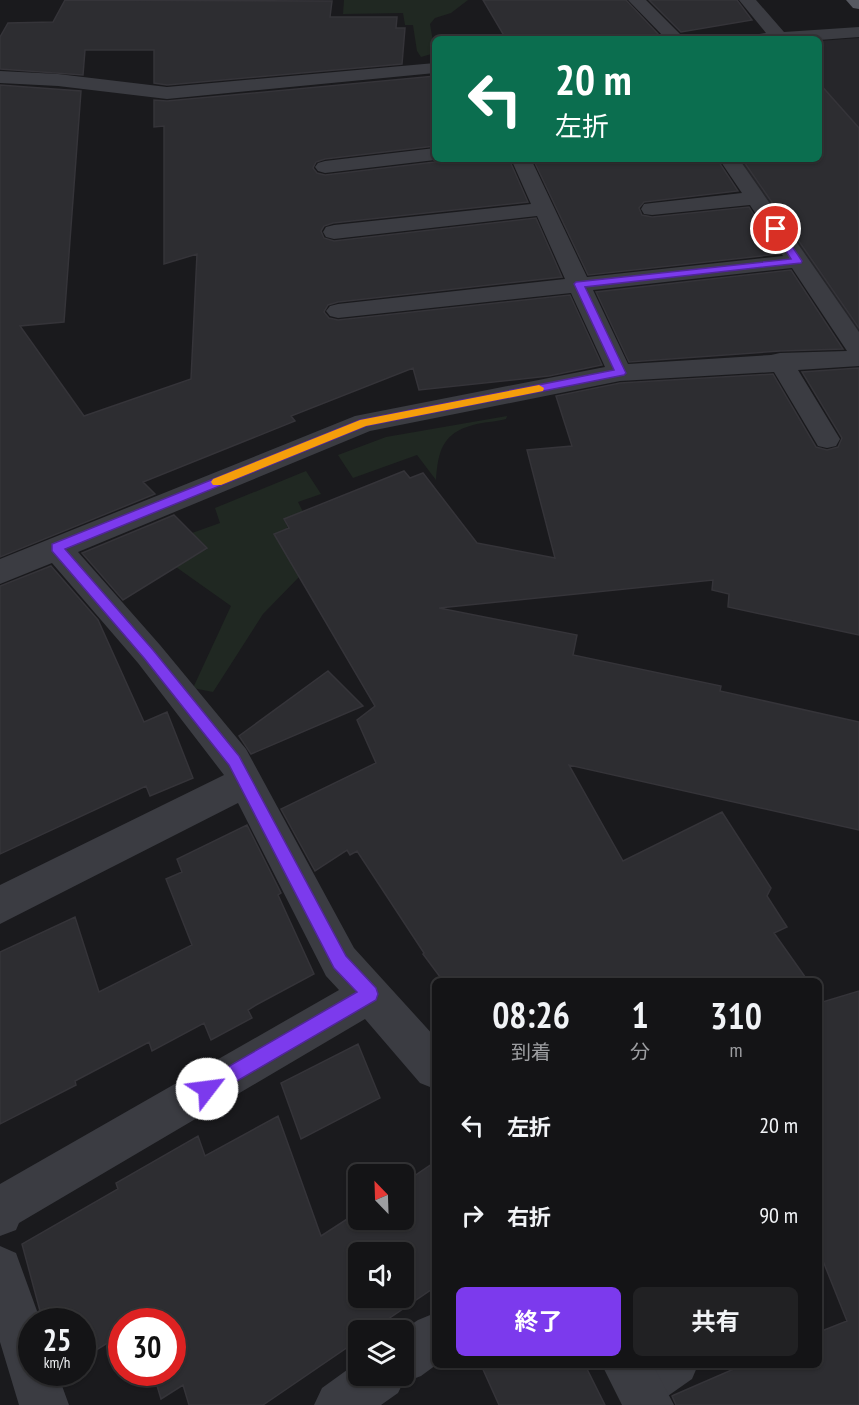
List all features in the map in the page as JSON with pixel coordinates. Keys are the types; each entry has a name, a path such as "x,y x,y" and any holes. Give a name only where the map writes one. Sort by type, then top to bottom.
{"main road":[{"path":"854,0 859,4"}],"street":[{"path":"636,0 673,36"},
{"path":"747,0 777,36"},
{"path":"806,36 859,32"},
{"path":"0,77 58,80 167,93 432,68"},
{"path":"325,167 432,154"},
{"path":"522,162 620,373"},
{"path":"731,162 859,350"},
{"path":"652,209 755,198"},
{"path":"334,232 544,209"},
{"path":"338,311 797,261"},
{"path":"0,572 364,423 620,373 859,358"},
{"path":"780,362 827,439"},
{"path":"57,548 163,672 234,760 340,962 432,1065"},
{"path":"0,904 245,782"},
{"path":"0,1214 3,1207 370,994"},
{"path":"0,1269 18,1324"},
{"path":"414,1352 432,1339"},
{"path":"38,1386 44,1405"},
{"path":"339,1405 367,1386"}],"shaded area":[{"path":"344,0 468,0 451,13 435,18 430,24 432,54 421,57 417,51 413,25 405,25 403,13 343,14"},
{"path":"859,38 859,335 738,162 822,162 822,41"},
{"path":"507,416 506,419 477,424 454,433 440,452 436,480 417,455 353,478 338,455 386,437"},
{"path":"306,471 321,494 298,502 303,512 284,520 290,534 294,563 299,577 263,614 213,692 193,688 231,606 176,567 207,549 192,533 220,523 215,508"}],"building":[{"path":"65,0 332,1 330,17 397,17 396,28 405,28 402,64 167,85 154,83 154,50 85,50 83,75 0,69 0,37 8,23 53,22"},
{"path":"483,0 626,0 660,36 504,36"},
{"path":"649,0 737,0 752,20 681,32"},
{"path":"432,76 432,146 325,159 316,162 313,168 317,173 325,175 435,162 510,162 528,202 333,223 324,226 321,231 324,238 334,241 536,218 562,277 338,302 328,305 324,312 329,318 338,320 570,295 602,365 549,376 419,390 413,368 291,416 295,421 143,482 155,494 0,557 0,85 81,91 64,322 20,326 84,416 191,379 197,254 164,264 164,126 154,127 154,100 167,101"},
{"path":"822,86 859,128 859,328 744,162 822,162"},
{"path":"534,162 719,162 738,191 644,202 639,208 642,215 652,217 749,207 779,254 588,275"},
{"path":"791,270 843,349 780,351 629,362 596,292"},
{"path":"859,368 859,635 728,607 729,594 712,590 713,580 439,608 577,635 573,655 721,686 720,691 859,722 859,830 569,765 623,861 722,812 771,888 767,896 787,927 774,933 806,978 441,978 357,851 350,855 347,850 315,871 281,809 376,763 357,720 375,706 274,534 289,528 284,519 404,471 410,478 423,473 477,543 555,558 527,450 572,446 556,396 620,383 773,374 816,447 827,450 838,447 842,438 802,372"},
{"path":"174,515 207,548 123,600 82,553"},
{"path":"51,566 98,620 144,722 167,712 193,778 150,796 146,786 0,854 0,586"},
{"path":"328,671 363,706 251,754 239,736"},
{"path":"247,825 281,893 278,895 314,974 248,1010 252,1018 211,1040 204,1023 152,1051 149,1042 75,1081 76,1085 0,1124 0,952 75,917 99,992 192,945 166,879 182,872 177,859"},
{"path":"859,991 859,1405 676,1405 672,1396 736,1368 822,1368 822,1331 847,1321 822,1258 822,1002"},
{"path":"358,1044 380,1098 301,1139 281,1083"},
{"path":"278,1116 321,1236 348,1218 348,1230 414,1230 414,1176 432,1164 432,1289 414,1301 414,1242 348,1242 348,1308 404,1308 387,1320 348,1320 348,1347 263,1405 189,1405 183,1386 186,1386 186,1308 108,1308 108,1343 96,1350 96,1308 39,1308 22,1244 118,1189 116,1183 198,1136 205,1156"},
{"path":"482,1368 586,1368 605,1405 499,1405"},
{"path":"157,1386 181,1386 161,1399"}],"slow traffic":[{"path":"217,482 364,423 539,388"}],"route":[{"path":"207,1089 370,994 340,962 234,760 148,654 57,548 364,423 620,373 579,284 797,261 776,229"}]}
